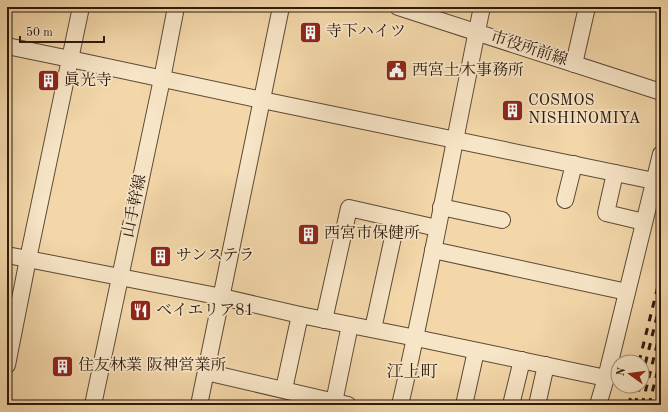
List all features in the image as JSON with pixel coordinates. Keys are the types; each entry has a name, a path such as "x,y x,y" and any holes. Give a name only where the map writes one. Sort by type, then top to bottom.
{"street":[{"path":"7,365 81,7"},
{"name":"山手幹線","path":"93,405 121,277 176,7"},
{"path":"199,405 282,7"},
{"name":"市役所前線","path":"398,7 661,92"},
{"path":"400,405 416,338 454,140 482,7"},
{"path":"574,64 587,7"},
{"path":"7,46 654,181"},
{"path":"598,405 661,154"},
{"path":"565,200 574,164"},
{"path":"615,173 606,213 644,222"},
{"path":"442,206 502,220"},
{"path":"324,320 349,208 437,228"},
{"path":"373,329 397,219"},
{"path":"433,250 627,292"},
{"path":"7,255 222,297 300,315 476,350 606,378"},
{"path":"284,390 300,315"},
{"path":"206,372 341,404 350,325"},
{"path":"464,405 476,350"},
{"path":"511,405 522,360"},
{"path":"537,405 546,365"}],"railway":[{"path":"641,354 661,274"},
{"path":"648,354 661,300"},
{"path":"642,405 661,329"},
{"path":"649,405 661,357"},
{"path":"629,405 631,394"},
{"path":"635,405 638,394"}],"place":[{"name":"寺下ハイツ","path":"311,32"},
{"name":"西宮土木事務所","path":"397,71"},
{"name":"眞光寺","path":"48,81"},
{"name":"COSMOS NISHINOMIYA","path":"512,110"},
{"name":"西宮市保健所","path":"309,234"},
{"name":"サンステラ","path":"161,256"},
{"name":"ベイエリア81","path":"140,311"},
{"name":"住友林業 阪神営業所","path":"62,366"}],"district":[{"name":"江上町","path":"412,372"}]}
